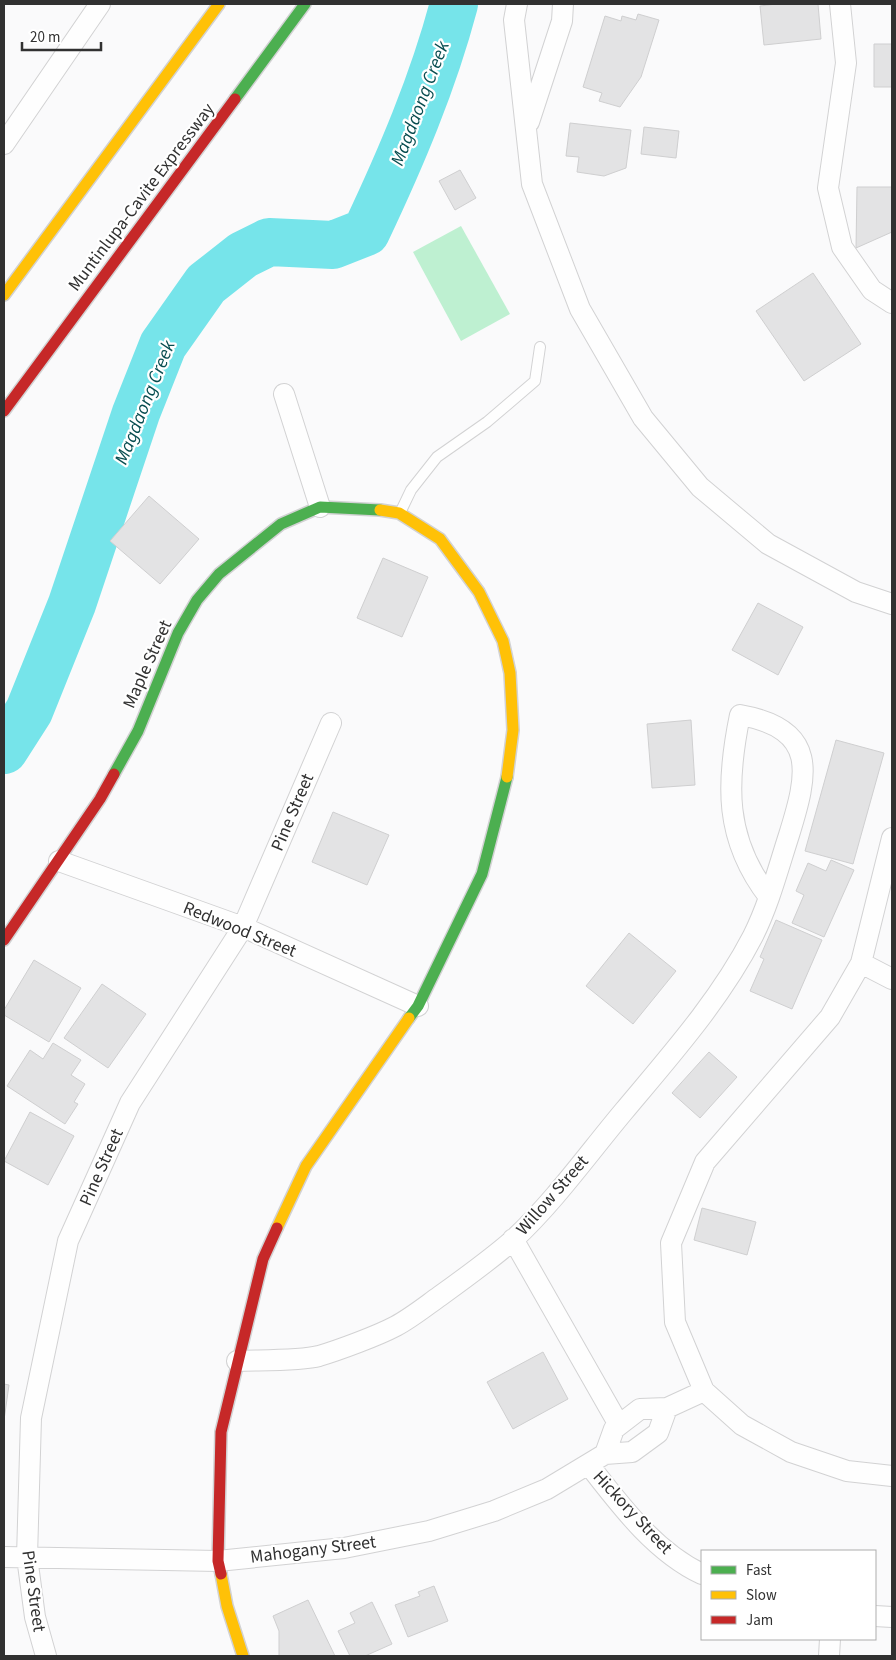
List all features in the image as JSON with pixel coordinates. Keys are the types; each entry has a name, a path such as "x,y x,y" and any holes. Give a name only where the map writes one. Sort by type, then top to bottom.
{"main road":[{"path":"4,295 219,4"},
{"name":"Muntinlupa-Cavite Expressway","path":"4,411 305,4"},
{"name":"Maple Street","path":"4,940 100,799 138,731 178,633 196,600 219,574 280,524 320,507 362,508 399,513"},
{"path":"243,1656 227,1606 218,1561 221,1432 263,1259 306,1166 418,1006 482,874 505,788 513,730 510,673 503,641 479,592 440,539 399,513"}],"street":[{"path":"4,144 100,4"},
{"path":"517,4 514,20 532,184 580,309 643,418 700,487 768,544 856,592 892,604"},
{"path":"527,126 562,21 563,4"},
{"path":"840,4 846,63 828,188 842,248 872,290 892,303"},
{"path":"284,394 320,507"},
{"name":"Willow Street","path":"237,1361 318,1357 396,1326 474,1271 513,1239 541,1209 691,1030 753,935 769,897 799,802 803,776 802,758 796,742 782,728 762,719 740,715 733,757 731,790 734,823 739,846 753,876 769,897"},
{"name":"Pine Street","path":"46,1656 36,1618 27,1556 31,1418 68,1240 130,1103 243,927 331,723"},
{"path":"892,838 861,963 830,1017 705,1162 671,1243 675,1322 704,1391 742,1424 791,1452 846,1471 892,1476"},
{"name":"Redwood Street","path":"59,861 243,927 418,1006"},
{"path":"861,963 892,979"},
{"path":"513,1239 619,1426"},
{"path":"597,1459 614,1429 640,1409 667,1408 704,1391"},
{"name":"Mahogany Street","path":"4,1557 218,1561 344,1548 429,1531 494,1510 538,1493 597,1459 632,1452 658,1433 667,1408"},
{"name":"Hickory Street","path":"597,1459 613,1496 650,1536 685,1566 701,1574"},
{"path":"876,1616 892,1617"},
{"path":"830,1640 830,1656"}],"lane":[{"path":"399,513 411,490 437,457 487,422 535,381 540,347"}],"green space":[{"path":"461,226 510,314 461,341 413,252"}],"building":[{"path":"818,4 821,39 764,45 760,6"},
{"path":"638,14 659,20 641,77 620,107 599,101 602,93 583,87 605,16 621,21 622,16 636,20"},
{"path":"874,44 892,44 892,87 874,87"},
{"path":"570,123 631,130 626,168 604,176 577,172 579,157 566,156"},
{"path":"644,127 679,131 676,158 641,154"},
{"path":"460,170 476,198 455,210 439,181"},
{"path":"857,187 892,187 892,232 856,248"},
{"path":"813,273 861,344 804,381 756,311"},
{"path":"149,496 199,539 160,584 110,541"},
{"path":"383,558 428,577 402,637 357,618"},
{"path":"758,603 803,627 778,675 732,650"},
{"path":"691,720 695,785 652,788 647,724"},
{"path":"836,740 884,753 853,864 805,851"},
{"path":"333,812 389,835 367,885 312,862"},
{"path":"831,860 854,870 824,937 792,923 804,895 796,891 808,863 826,871"},
{"path":"776,920 822,940 792,1009 750,991 764,959 760,957"},
{"path":"629,933 676,971 633,1024 586,986"},
{"path":"34,960 81,988 49,1042 4,1015 4,1010"},
{"path":"102,984 146,1014 108,1068 64,1038"},
{"path":"53,1043 81,1060 71,1075 85,1084 74,1102 78,1104 65,1124 7,1086 30,1050 43,1059"},
{"path":"709,1052 737,1077 700,1118 672,1093"},
{"path":"30,1112 74,1136 48,1185 4,1161"},
{"path":"702,1208 756,1222 747,1255 694,1240"},
{"path":"543,1352 568,1399 513,1429 487,1382"},
{"path":"4,1384 9,1385 4,1420"},
{"path":"434,1586 448,1621 408,1637 395,1605 420,1596 418,1592"},
{"path":"308,1600 335,1656 279,1656 279,1631 273,1616"},
{"path":"372,1602 392,1644 365,1656 350,1656 338,1631 355,1623 350,1613"}],"waterway":[{"name":"Magdaong Creek","path":"4,750 29,711 72,604 136,413 163,345 206,284 243,255 269,242 333,245 366,232 415,120 436,63 454,4"}],"traffic: fast":[{"path":"235,99 305,4"},
{"path":"114,774 138,731 178,633 197,600 219,574 281,524 320,507 380,510"},
{"path":"409,1018 418,1006 482,874 507,777"}],"traffic: slow":[{"path":"4,295 219,4"},
{"path":"380,510 399,513 440,539 479,592 503,641 510,673 513,730 507,777"},
{"path":"277,1228 306,1166 409,1018"},
{"path":"221,1574 227,1606 243,1656"}],"traffic: jam":[{"path":"4,411 235,99"},
{"path":"4,940 100,799 114,774"},
{"path":"221,1574 218,1561 221,1432 263,1259 277,1228"}]}
